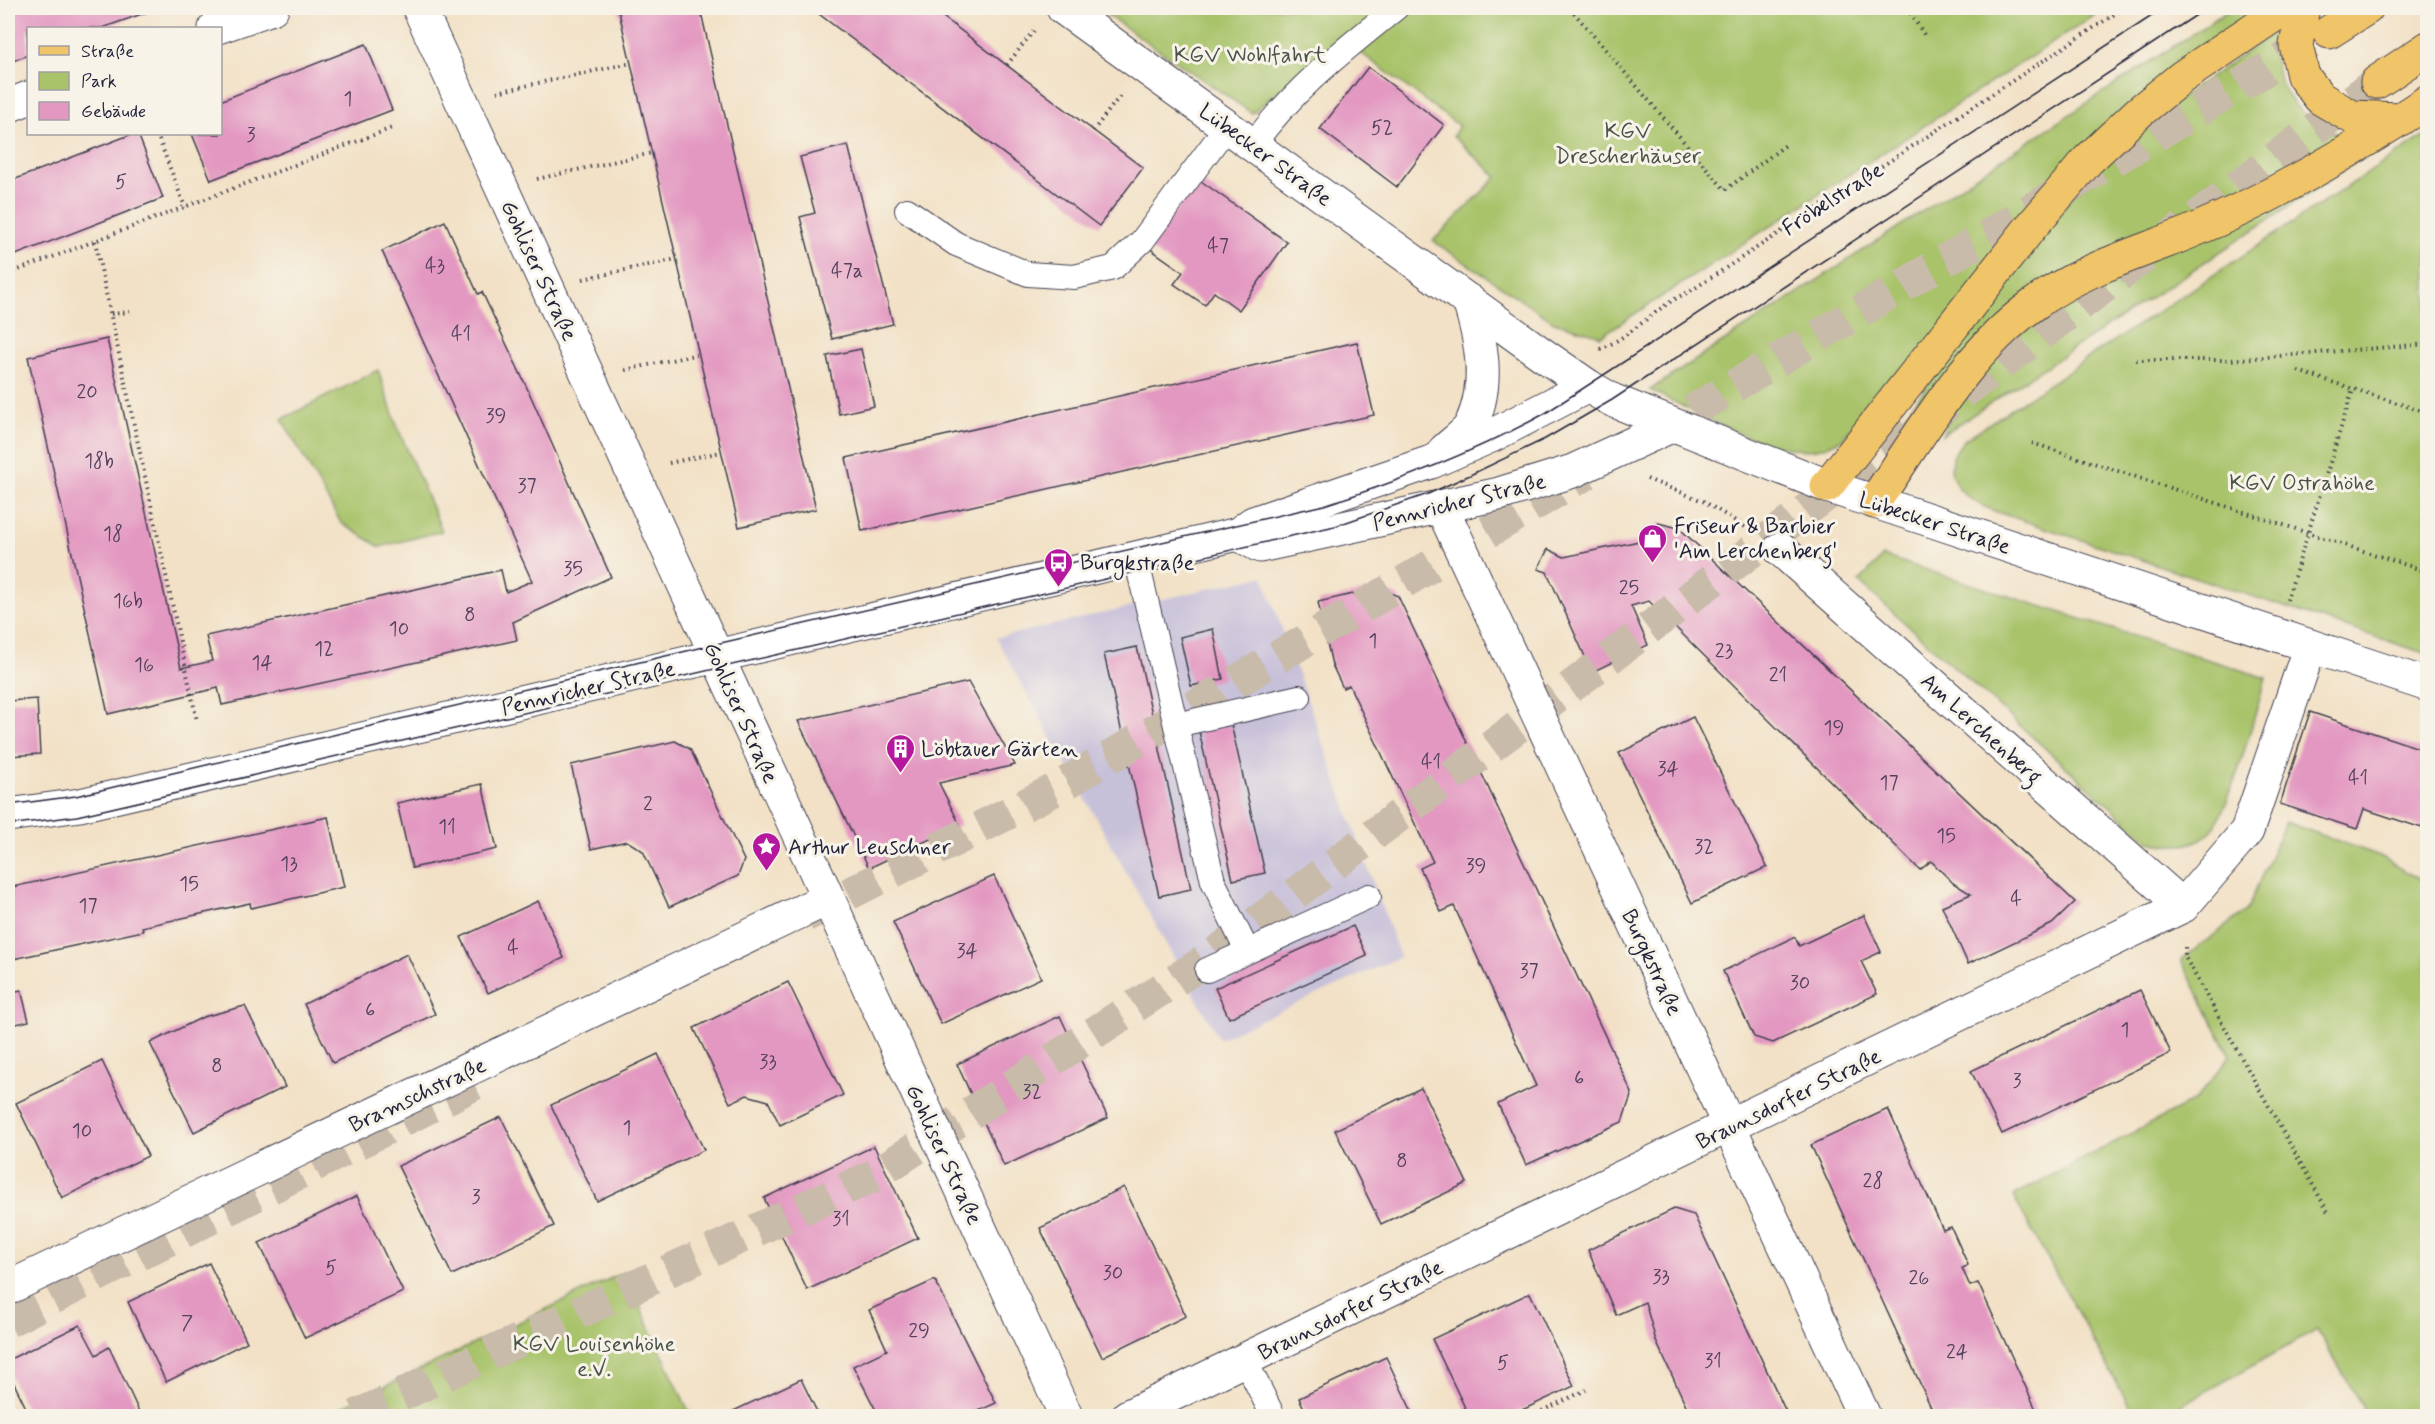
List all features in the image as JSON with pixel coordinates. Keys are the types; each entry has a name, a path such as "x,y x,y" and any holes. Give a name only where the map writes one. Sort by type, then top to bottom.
{"main road":[{"path":"1827,486 2030,228 2088,160 2139,112 2182,77 2284,8"},
{"path":"2303,8 2296,45 2303,76 2320,98 2352,117 2400,119"},
{"path":"2329,32 2367,8"},
{"path":"2377,82 2427,48"},
{"path":"1874,502 1958,380 1992,340 2033,304 2081,275 2198,229 2313,171 2427,101"}],"street":[{"path":"218,27 272,8"},
{"name":"Gohliser Straße","path":"419,8 1066,1416"},
{"name":"Lübecker Straße","path":"1051,16 1144,66 1588,386 1612,400 1827,486 2427,685"},
{"path":"8,106 27,98"},
{"path":"1431,462 1470,427 1483,382 1480,336 1470,301"},
{"name":"Pennricher Straße","path":"8,815 80,806 1238,534 1253,523 1431,462 1493,435 1588,386"},
{"name":"Pennricher Straße","path":"1238,534 1260,546 1499,494 1573,471 1673,424"},
{"name":"Burgkstraße","path":"1442,508 1864,1416"},
{"name":"Am Lerchenberg","path":"1780,549 2183,906"},
{"name":"Braunsdorfer Straße","path":"1128,1416 2183,906 2247,831 2310,646"},
{"name":"Bramschstraße","path":"8,1288 827,899"}],"lane":[{"path":"1252,145 1272,118 1310,78 1396,8"},
{"path":"907,210 956,244 1028,274 1074,278 1113,268 1142,241 1227,126"},
{"path":"1136,558 1213,881 1247,951"},
{"path":"1176,725 1268,695 1299,697"},
{"path":"1207,970 1370,896"},
{"path":"1245,1360 1273,1416"}],"path":[{"path":"1570,8 1725,190 1787,144"},
{"path":"1907,8 1925,36"},
{"name":"Fröbelstraße","path":"1592,345 1601,349 1636,328 1650,315 1689,292 2124,8"},
{"path":"1007,65 1051,16"},
{"path":"461,100 631,63"},
{"path":"1093,131 1144,66"},
{"path":"8,274 392,128"},
{"path":"157,135 185,207"},
{"path":"501,187 652,153"},
{"path":"95,241 197,721"},
{"path":"547,286 677,259"},
{"path":"111,314 130,312"},
{"path":"2136,360 2229,360 2427,344"},
{"path":"589,377 699,354"},
{"path":"2298,371 2427,413"},
{"path":"2275,635 2353,389"},
{"path":"2032,443 2427,572"},
{"path":"632,470 722,452"},
{"path":"1641,477 1703,501 1780,549"},
{"path":"2183,906 2185,957 2328,1212"},
{"path":"1531,1416 1586,1390"}],"shaded area":[{"path":"1263,576 1400,957 1219,1039 996,638"}],"green space":[{"name":"KGV Drescherhäuser","path":"1097,8 2106,8 1601,336 1554,322 1433,241 1497,177 1453,136 1459,126 1353,47 1303,71 1252,113"},
{"path":"2232,8 2262,8 2212,40 1842,439 1821,448 1802,450 1781,447 1734,431 1650,390"},
{"path":"2276,31 2275,60 2278,74 2290,98 2308,118 2345,135 2246,193 2122,245 1894,441 1883,444 2073,196 2136,129"},
{"name":"KGV Ostrahöhe","path":"2427,134 2427,654 1997,512 1974,501 1956,485 1951,464 1964,440"},
{"path":"2384,144 1942,435 1958,400 2004,346 2067,298"},
{"path":"378,370 397,426 442,531 380,547 341,523 282,419"},
{"path":"1883,556 2266,678 2234,781 2219,819 2211,831 2198,841 2182,845 2150,842 1859,582"},
{"path":"2285,822 2380,856 2427,884 2427,1416 2368,1416 2317,1330 2162,1416 2135,1416 2013,1196 2195,1100 2230,1056 2181,960 2247,910"},
{"name":"KGV Louisenhöhe e.V.","path":"624,1272 691,1416 323,1416"}],"building":[{"path":"8,8 159,8 105,27 27,27 27,55 8,63"},
{"path":"618,8 700,8 816,509 739,527"},
{"path":"811,8 931,8 1143,168 1099,226"},
{"path":"366,44 392,110 211,180 192,135 222,135 222,100"},
{"path":"1368,67 1444,125 1397,187 1320,129"},
{"path":"129,135 138,135 163,198 8,258 8,182"},
{"path":"848,145 893,324 832,339 800,217 815,213 800,157"},
{"path":"1198,179 1287,242 1239,310 1214,292 1205,305 1174,284 1183,272 1149,248"},
{"path":"445,221 478,294 482,292 528,390 611,577 513,622 517,640 222,705 218,688 108,714 28,357 107,339 181,668 212,661 206,636 501,570 506,592 532,581 382,251"},
{"path":"1357,342 1374,415 862,531 846,458"},
{"path":"861,349 874,406 839,414 827,356"},
{"path":"1658,523 1679,528 2075,902 2052,924 1968,964 1942,906 1971,894 1953,883 1931,861 1920,870 1649,601 1631,606 1648,645 1592,672 1547,572 1538,569 1548,549 1564,557 1653,538"},
{"path":"1379,588 1398,596 1632,1093 1622,1122 1526,1165 1498,1104 1536,1086 1454,906 1441,912 1420,868 1433,862 1349,685 1343,688 1332,665 1318,602"},
{"path":"1213,629 1223,679 1191,686 1180,637"},
{"path":"1137,647 1191,889 1159,896 1104,654"},
{"name":"Löbtauer Gärten","path":"968,682 1015,765 939,783 960,825 869,868 798,721"},
{"path":"37,699 40,754 8,756 8,701"},
{"path":"2310,712 2428,751 2428,830 2364,809 2357,829 2280,804"},
{"path":"1693,717 1767,867 1692,903 1619,753"},
{"path":"1231,724 1265,873 1233,880 1199,731"},
{"path":"675,741 690,749 744,860 738,876 669,907 643,851 627,841 591,849 571,765"},
{"path":"482,784 497,849 412,868 397,803"},
{"path":"328,817 344,887 251,908 250,903 142,927 143,931 13,959 8,932 8,888"},
{"path":"994,876 1041,978 941,1024 893,922"},
{"path":"538,901 564,958 488,993 461,937"},
{"path":"1864,915 1881,952 1861,961 1877,994 1773,1043 1754,1037 1723,971 1795,937 1799,946"},
{"path":"1353,926 1367,956 1229,1018 1215,988"},
{"path":"407,954 435,1014 333,1063 304,1004"},
{"path":"788,982 843,1095 780,1125 768,1101 747,1095 730,1103 694,1028"},
{"path":"21,990 29,1021 8,1026 8,993"},
{"path":"2140,990 2171,1053 2002,1134 1971,1071"},
{"path":"245,1006 285,1087 194,1132 150,1043 203,1017"},
{"path":"1060,1016 1108,1118 1004,1166 957,1064"},
{"path":"658,1054 704,1150 597,1201 551,1105"},
{"path":"102,1061 148,1156 62,1198 16,1103"},
{"path":"1421,1088 1467,1183 1381,1224 1335,1130"},
{"path":"1888,1109 1943,1230 1951,1227 1968,1265 1962,1268 1970,1286 1978,1283 2039,1416 1935,1416 1811,1145"},
{"path":"501,1117 554,1226 452,1275 398,1166"},
{"path":"874,1146 918,1238 807,1290 764,1198"},
{"path":"1124,1187 1186,1316 1102,1357 1040,1228"},
{"path":"357,1196 403,1292 305,1338 259,1243"},
{"path":"1674,1209 1694,1215 1788,1416 1691,1416 1656,1341 1645,1302 1616,1315 1588,1250"},
{"path":"209,1263 247,1342 166,1382 128,1302"},
{"path":"935,1280 996,1403 968,1416 879,1416 853,1366 887,1350 869,1310"},
{"path":"1530,1293 1574,1386 1509,1416 1469,1416 1432,1339"},
{"path":"80,1325 96,1355 109,1347 141,1416 30,1416 8,1371 8,1360"},
{"path":"1386,1357 1414,1416 1308,1416 1299,1398"},
{"path":"801,1379 819,1416 723,1416"}],"tunnel":[{"path":"1650,436 2329,32"},
{"path":"356,1416 875,1175 1208,959 2377,82"},
{"path":"805,916 1056,789 1587,473"},
{"path":"8,1321 484,1079"}],"tram line":[{"path":"8,805 76,796 712,645 1324,505 1409,476 1463,454 1544,414 2164,8"},
{"path":"8,825 77,816 1335,526 1428,494 1545,439 1612,400 2207,8"}],"place":[{"name":"Friseur & Barbier 'Am Lerchenberg'","path":"1653,564"},
{"name":"Burgkstraße","path":"1059,588"},
{"name":"Löbtauer Gärten","path":"900,774"},
{"name":"Arthur Leuschner","path":"767,872"}],"park label":[{"name":"KGV Wohlfahrt","path":"1250,54"}]}
